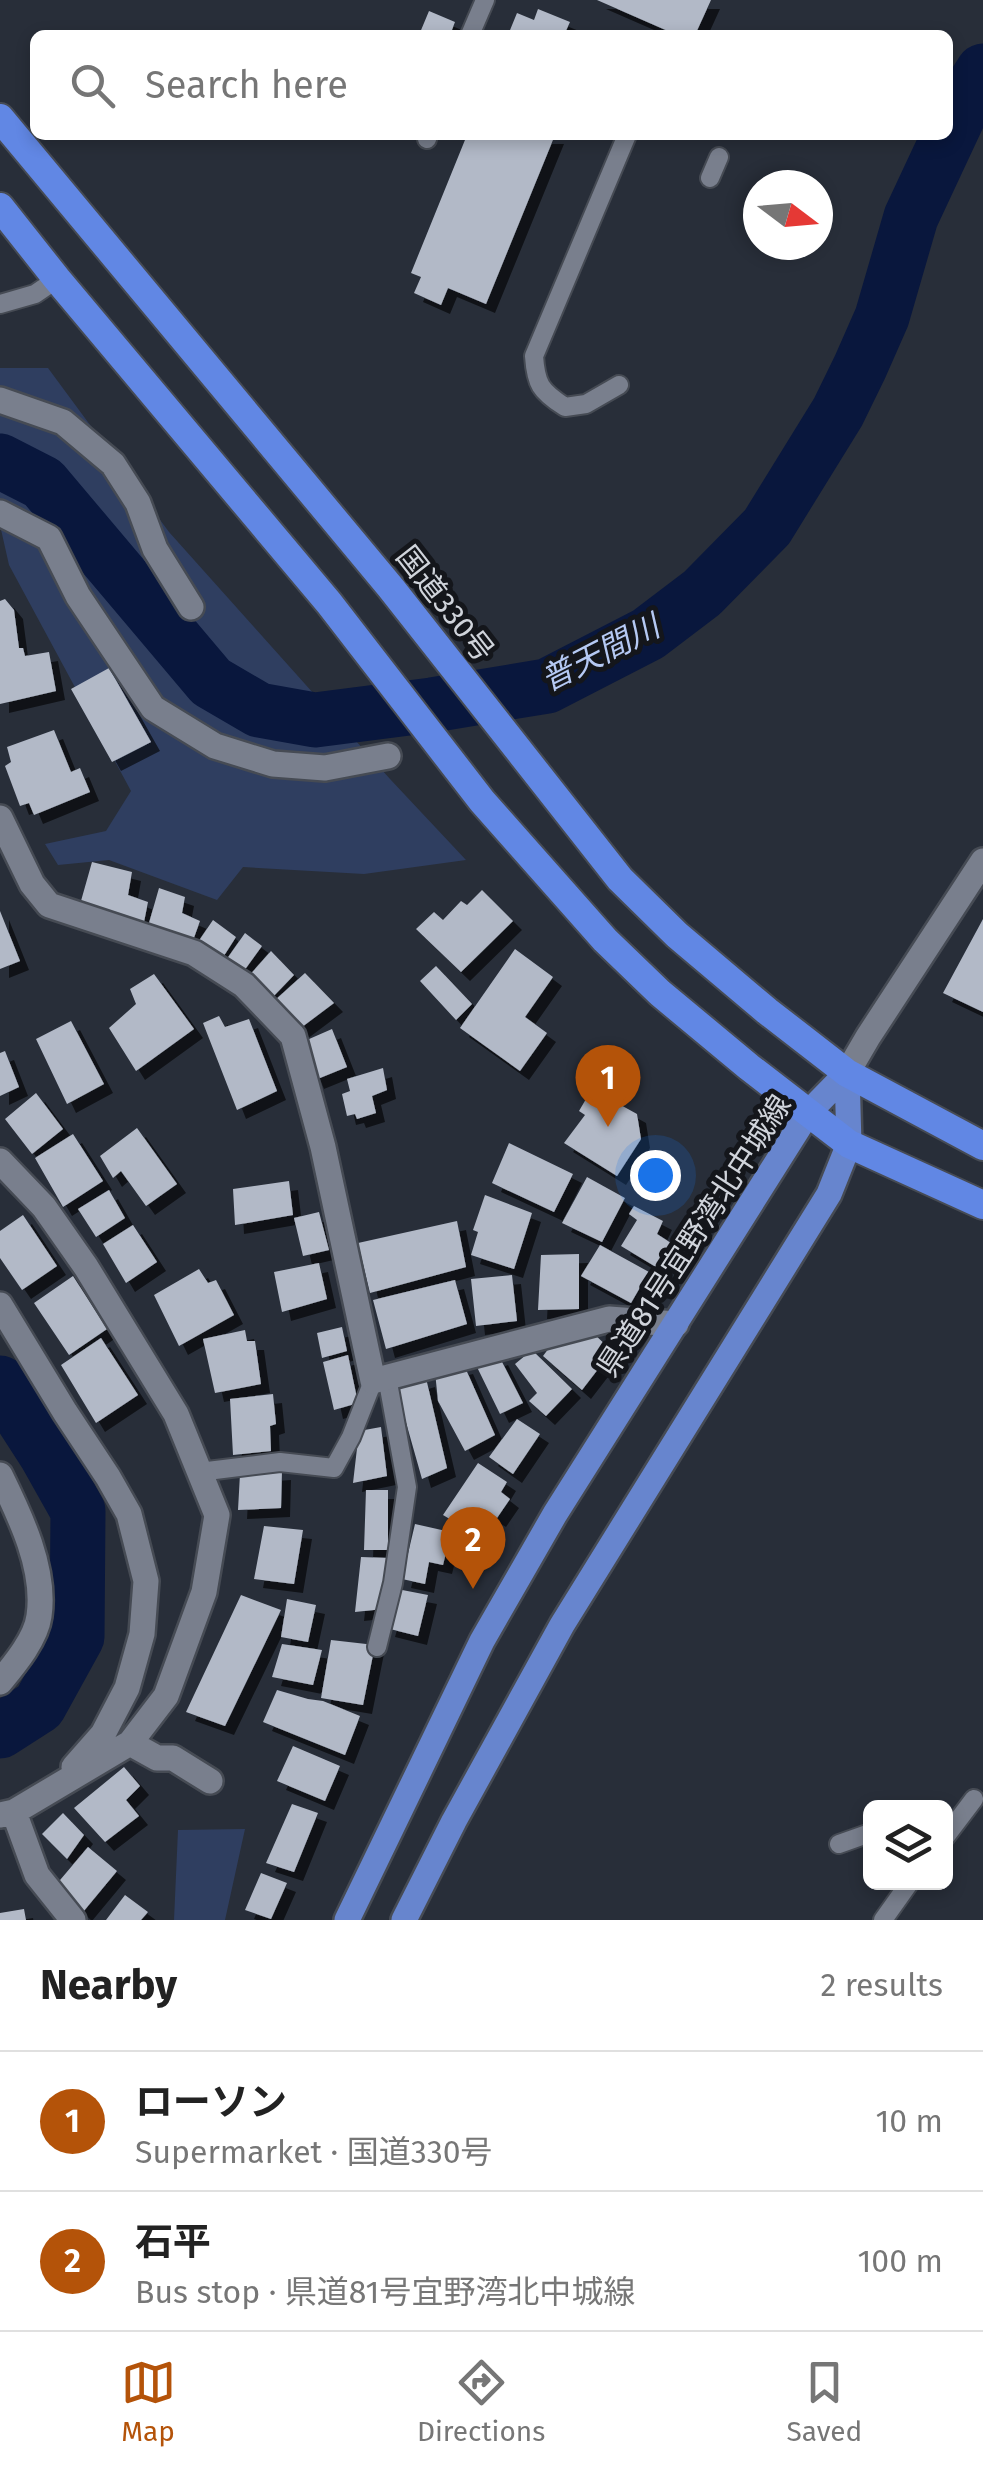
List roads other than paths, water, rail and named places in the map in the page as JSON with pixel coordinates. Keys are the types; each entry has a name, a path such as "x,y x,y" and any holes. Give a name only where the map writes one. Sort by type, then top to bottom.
{"highway":[{"name":"国道330号","path":"0,118 391,588 620,878 677,935 847,1074 983,1146"},
{"path":"0,206 329,603 482,801 605,940 660,994 850,1144 983,1205"}],"main road":[{"name":"県道81号宜野湾北中城線","path":"347,1920 482,1641 555,1514 808,1113 847,1074"},
{"path":"404,1920 562,1624 829,1194 850,1144 847,1074"}],"street":[{"path":"0,400 63,422 113,464 138,503 154,550 192,607"},
{"path":"0,513 49,538 78,596 153,708 214,746 273,764 324,768 388,756"},
{"path":"0,818 32,884 49,906 194,953 244,985 293,1036 380,1379 609,1319 676,1324"},
{"path":"847,1074 983,861"},
{"path":"0,1161 44,1208 86,1266 176,1414 217,1514 204,1592 166,1696 130,1743 7,1814 38,1875 73,1920"},
{"path":"2,1313 129,1514 146,1581 142,1634 128,1688 103,1734 59,1784"},
{"path":"0,1475 24,1522 38,1574 39,1618 20,1658 0,1682"},
{"path":"130,1743 158,1758 172,1758 210,1780"}],"lane":[{"path":"472,30 485,0"},
{"path":"619,385 586,404 564,407 549,397 536,380 534,356 625,140"},
{"path":"710,178 719,157"},
{"path":"0,304 35,294 57,279"},
{"path":"200,1472 280,1462 334,1468 380,1379"},
{"path":"377,1646 393,1584 407,1488 380,1379"},
{"path":"953,1807 978,1799"},
{"path":"953,1828 978,1799"},
{"path":"839,1844 863,1835"},
{"path":"883,1920 904,1890"}],"waterway":[{"name":"普天間川","path":"953,127 983,71"},
{"name":"普天間川","path":"0,461 43,483 211,682 259,710 315,720 547,686 648,634 702,593 767,527 838,412 860,367 882,317 911,217 947,140"},
{"name":"普天間川","path":"0,1383 78,1511 77,1637 39,1706 0,1731"}],"place":[{"name":"ローソン","path":"608,1127"},
{"name":"石平","path":"473,1589"}]}
